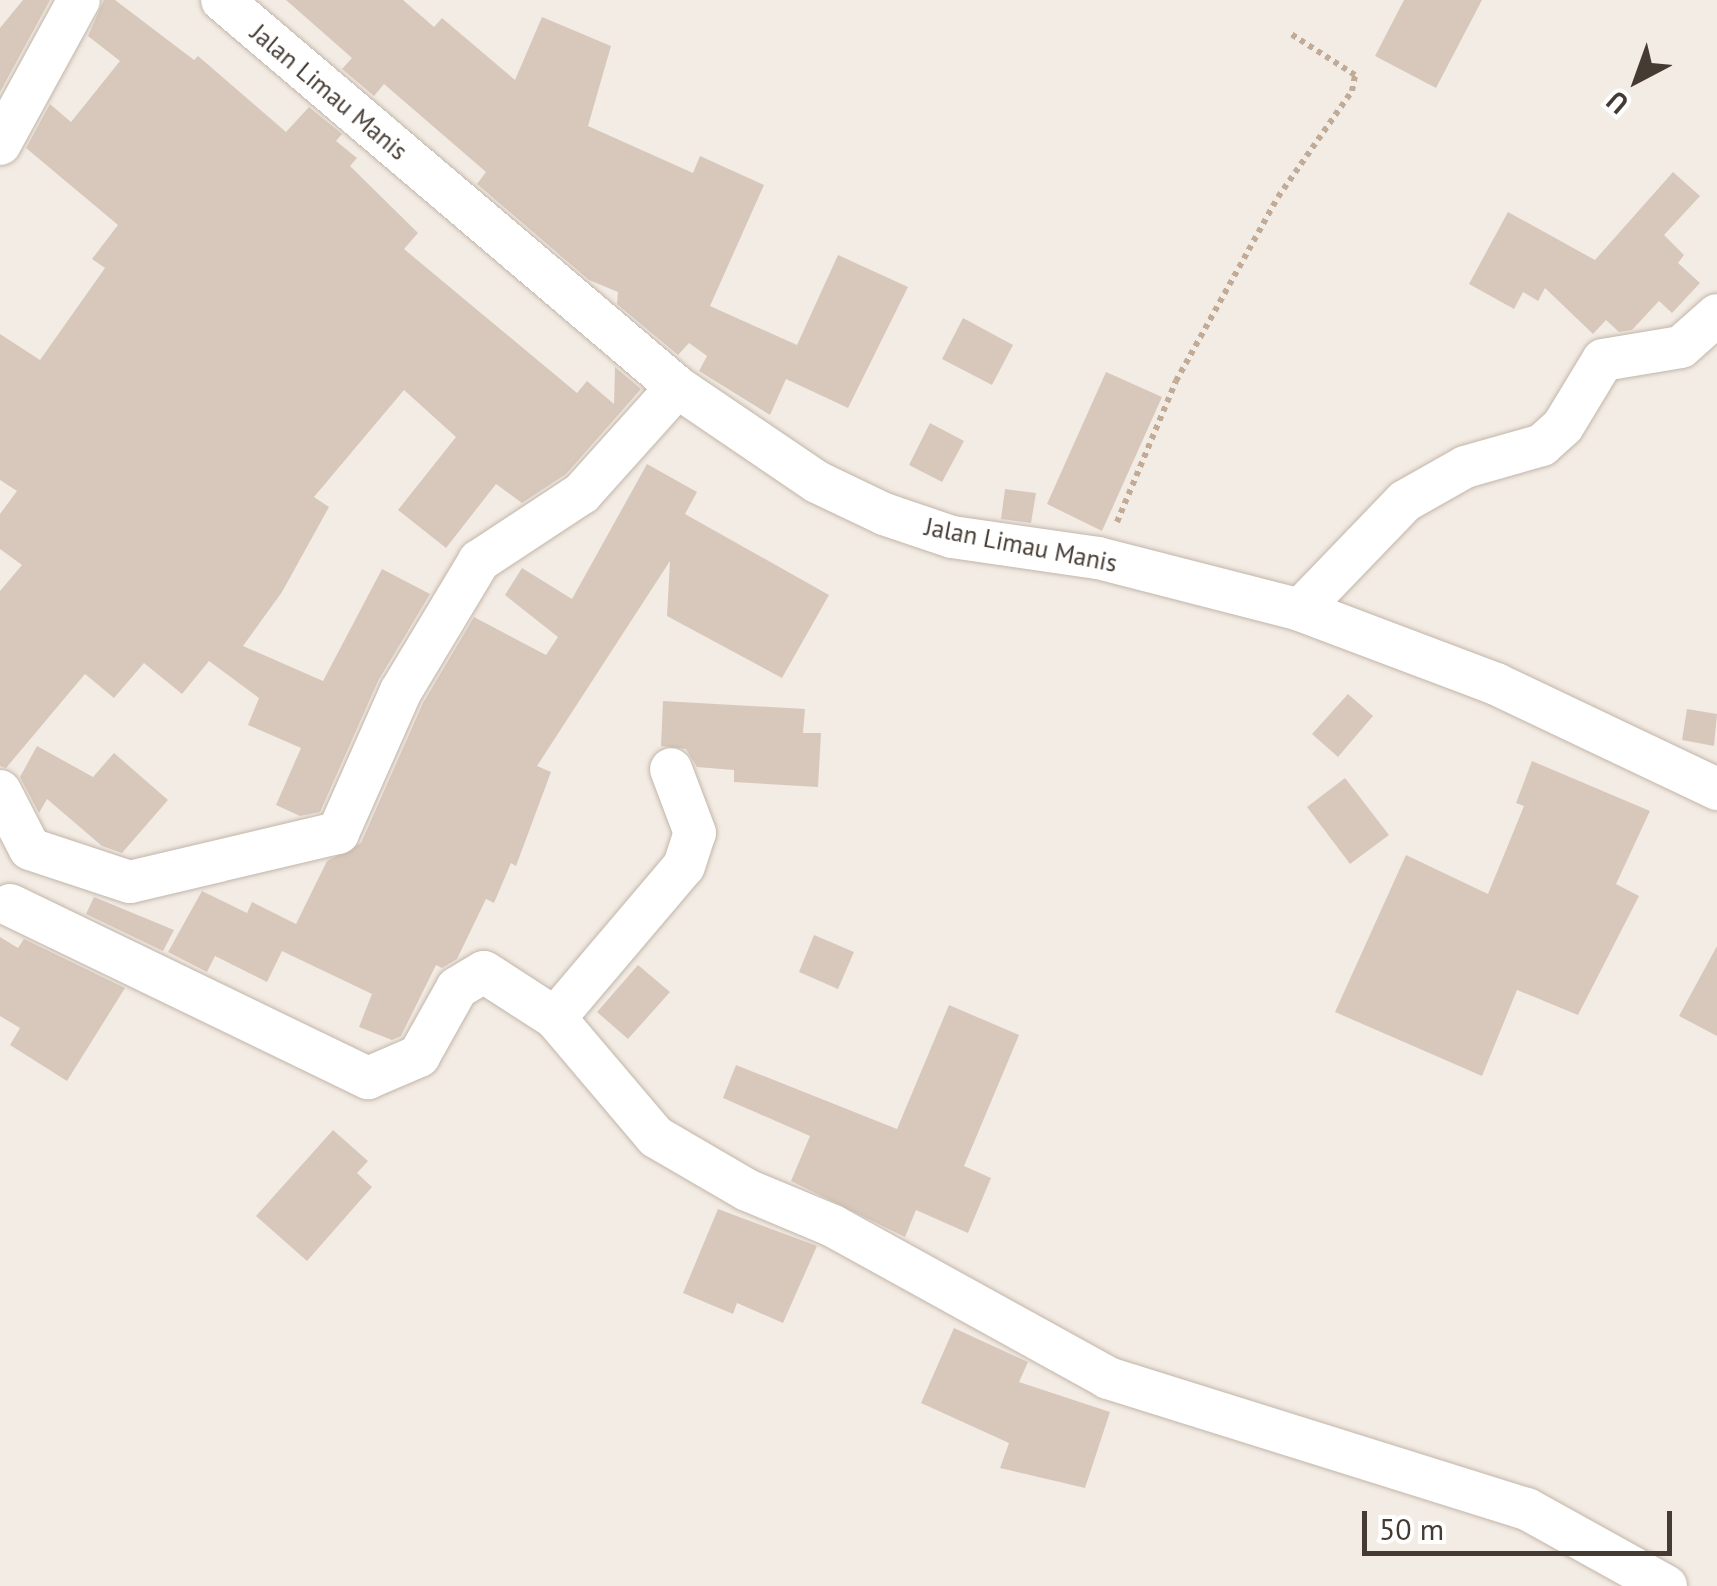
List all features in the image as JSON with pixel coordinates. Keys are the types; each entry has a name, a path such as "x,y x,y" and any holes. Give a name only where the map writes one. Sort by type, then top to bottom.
{"street":[{"path":"0,144 80,0"},
{"name":"Jalan Limau Manis","path":"222,0 677,387 817,482 884,514 952,537 1098,558 1300,610 1496,684 1717,789"},
{"path":"1300,610 1405,501 1465,468 1542,445 1563,426 1602,360 1681,346 1717,316"},
{"path":"0,790 30,848 130,882 338,833 401,690 479,561 582,493 677,387"},
{"path":"555,1018 684,866 694,833 671,770"},
{"path":"30,848 5,912 368,1078 419,1056 470,976 484,972 505,981 555,1018 656,1137 748,1190 833,1226 1108,1378 1526,1509 1666,1586"}],"path":[{"path":"1098,558 1176,381 1278,197 1352,91 1355,76 1291,34"}],"building":[{"path":"23,0 50,0 0,92 0,28"},
{"path":"104,0 115,0 194,60 198,56 286,132 309,107 342,134 336,141 357,158 350,166 418,233 404,249 577,393 587,381 614,404 615,367 641,389 566,474 522,503 496,484 446,548 398,510 456,437 404,390 314,497 329,507 282,592 243,646 323,681 382,569 430,594 378,681 320,812 300,816 276,805 301,748 248,725 259,698 209,661 182,694 144,663 114,698 85,674 6,768 0,766 0,591 22,565 0,549 0,514 17,491 0,480 0,334 40,360 105,268 92,259 118,225 26,148 50,104 71,122 120,61 88,36"},
{"path":"286,0 403,0 434,27 442,18 515,80 542,17 611,46 588,126 693,173 700,156 764,185 710,306 797,345 838,255 908,287 848,408 786,379 770,415 699,371 707,356 689,343 678,355 617,304 618,292 589,280 477,184 486,172 384,84 374,96 342,69 352,58"},
{"path":"1404,0 1482,0 1436,88 1375,56"},
{"path":"1673,172 1700,196 1664,235 1684,255 1678,263 1700,283 1672,313 1659,301 1632,330 1619,332 1606,320 1593,334 1545,288 1538,301 1523,292 1514,309 1469,284 1508,212 1595,260"},
{"path":"963,318 1013,345 992,385 942,359"},
{"path":"1106,372 1162,397 1102,531 1047,504"},
{"path":"930,423 964,441 942,482 909,465"},
{"path":"647,464 697,492 685,514 829,595 782,678 667,616 670,561 537,766 551,772 516,866 511,863 494,903 486,899 457,959 442,968 436,965 401,1036 392,1040 359,1027 372,994 282,951 267,982 215,956 207,972 168,952 202,891 247,913 252,902 296,924 327,861 361,843 423,703 474,617 546,655 558,637 505,595 522,568 572,599"},
{"path":"1005,489 1036,493 1031,523 1001,519"},
{"path":"1348,694 1373,716 1338,757 1312,734"},
{"path":"663,701 805,709 803,733 821,733 818,787 734,782 734,770 697,767 686,749 661,746"},
{"path":"1687,709 1717,714 1714,746 1682,740"},
{"path":"37,746 93,777 114,753 168,800 122,853 102,846 47,799 39,813 20,777"},
{"path":"1532,761 1650,811 1616,884 1639,896 1578,1015 1517,990 1482,1076 1335,1012 1406,855 1488,894 1524,806 1516,803"},
{"path":"1345,778 1389,835 1350,864 1307,807"},
{"path":"94,897 174,930 163,951 86,914"},
{"path":"814,935 854,952 838,989 799,972"},
{"path":"0,937 18,948 24,939 125,988 67,1081 10,1045 20,1028 0,1016"},
{"path":"1717,946 1717,1036 1679,1016"},
{"path":"638,965 670,992 628,1039 597,1012"},
{"path":"949,1005 1019,1035 964,1166 991,1178 968,1233 916,1210 905,1237 791,1181 810,1136 723,1098 736,1065 897,1129"},
{"path":"333,1130 368,1161 357,1173 372,1187 307,1261 256,1216"},
{"path":"718,1209 817,1246 783,1323 737,1303 733,1314 683,1293"},
{"path":"954,1328 1028,1362 1019,1382 1110,1412 1085,1488 1000,1468 1009,1443 921,1403"}]}
